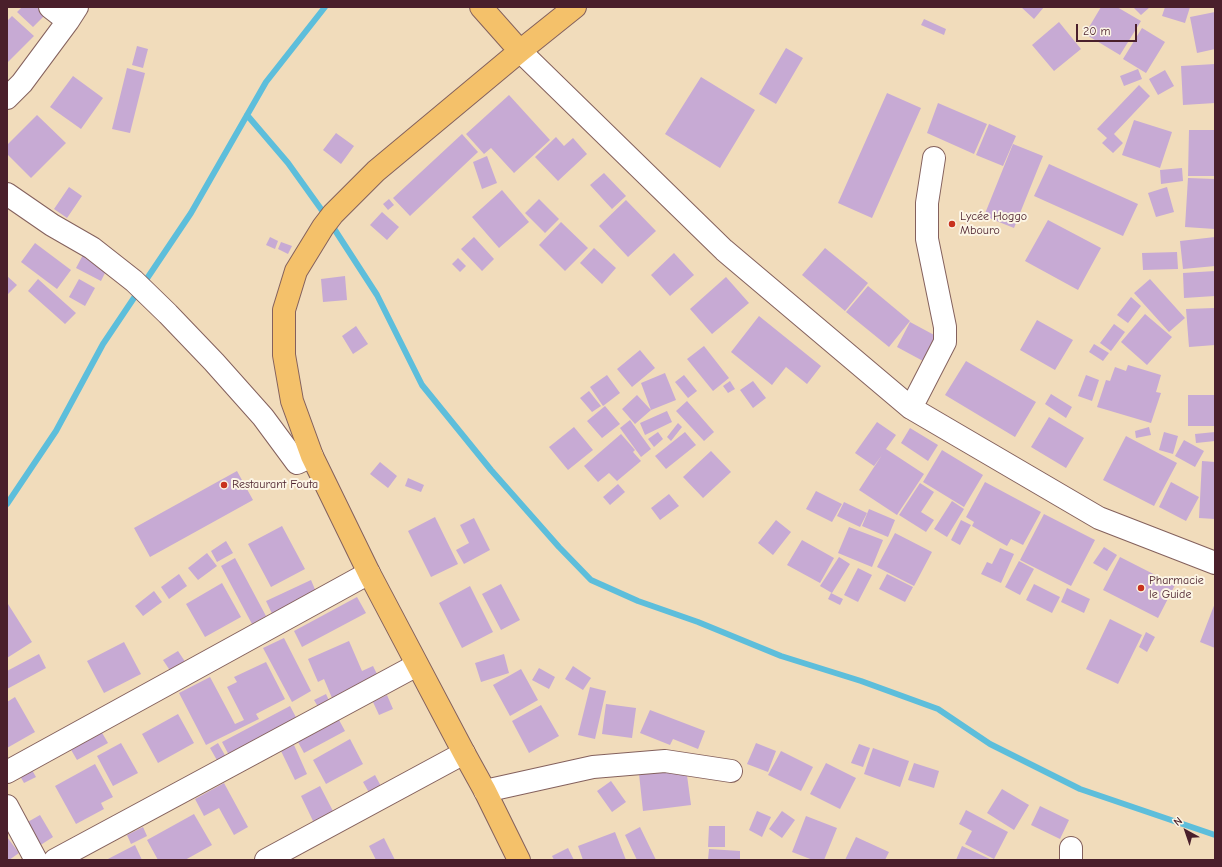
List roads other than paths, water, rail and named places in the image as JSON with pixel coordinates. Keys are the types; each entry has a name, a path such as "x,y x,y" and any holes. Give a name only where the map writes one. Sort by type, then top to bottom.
{"main road":[{"path":"481,7 520,51"},
{"path":"519,860 485,791 369,573 312,456 292,401 284,355 284,310 296,270 328,221 376,171 575,7"}],"street":[{"path":"7,98 22,83 73,14 50,7"},
{"path":"520,51 724,250 911,408 1099,518 1215,563"},
{"path":"911,408 945,342 945,327 927,239 927,203 934,158"},
{"path":"7,194 52,225 92,248 142,288 214,362 263,416 297,463 312,456"},
{"path":"7,772 369,573"},
{"path":"55,860 417,665"},
{"path":"266,860 464,753"},
{"path":"485,791 593,767 665,761 731,771"},
{"path":"7,806 36,860"}],"waterway":[{"path":"7,504 56,431 103,344 191,213 266,82 325,7"},
{"path":"247,115 288,163 326,216"},
{"path":"331,224 377,295 422,385 491,470 559,547 591,580 638,601 698,622 781,656 861,681 938,709 990,744 1080,789 1215,835"}],"place":[{"name":"Lycée Hoggo Mbouro","path":"952,224"},
{"name":"Restaurant Fouta","path":"224,485"},
{"name":"Pharmacie le Guide","path":"1141,588"}]}
